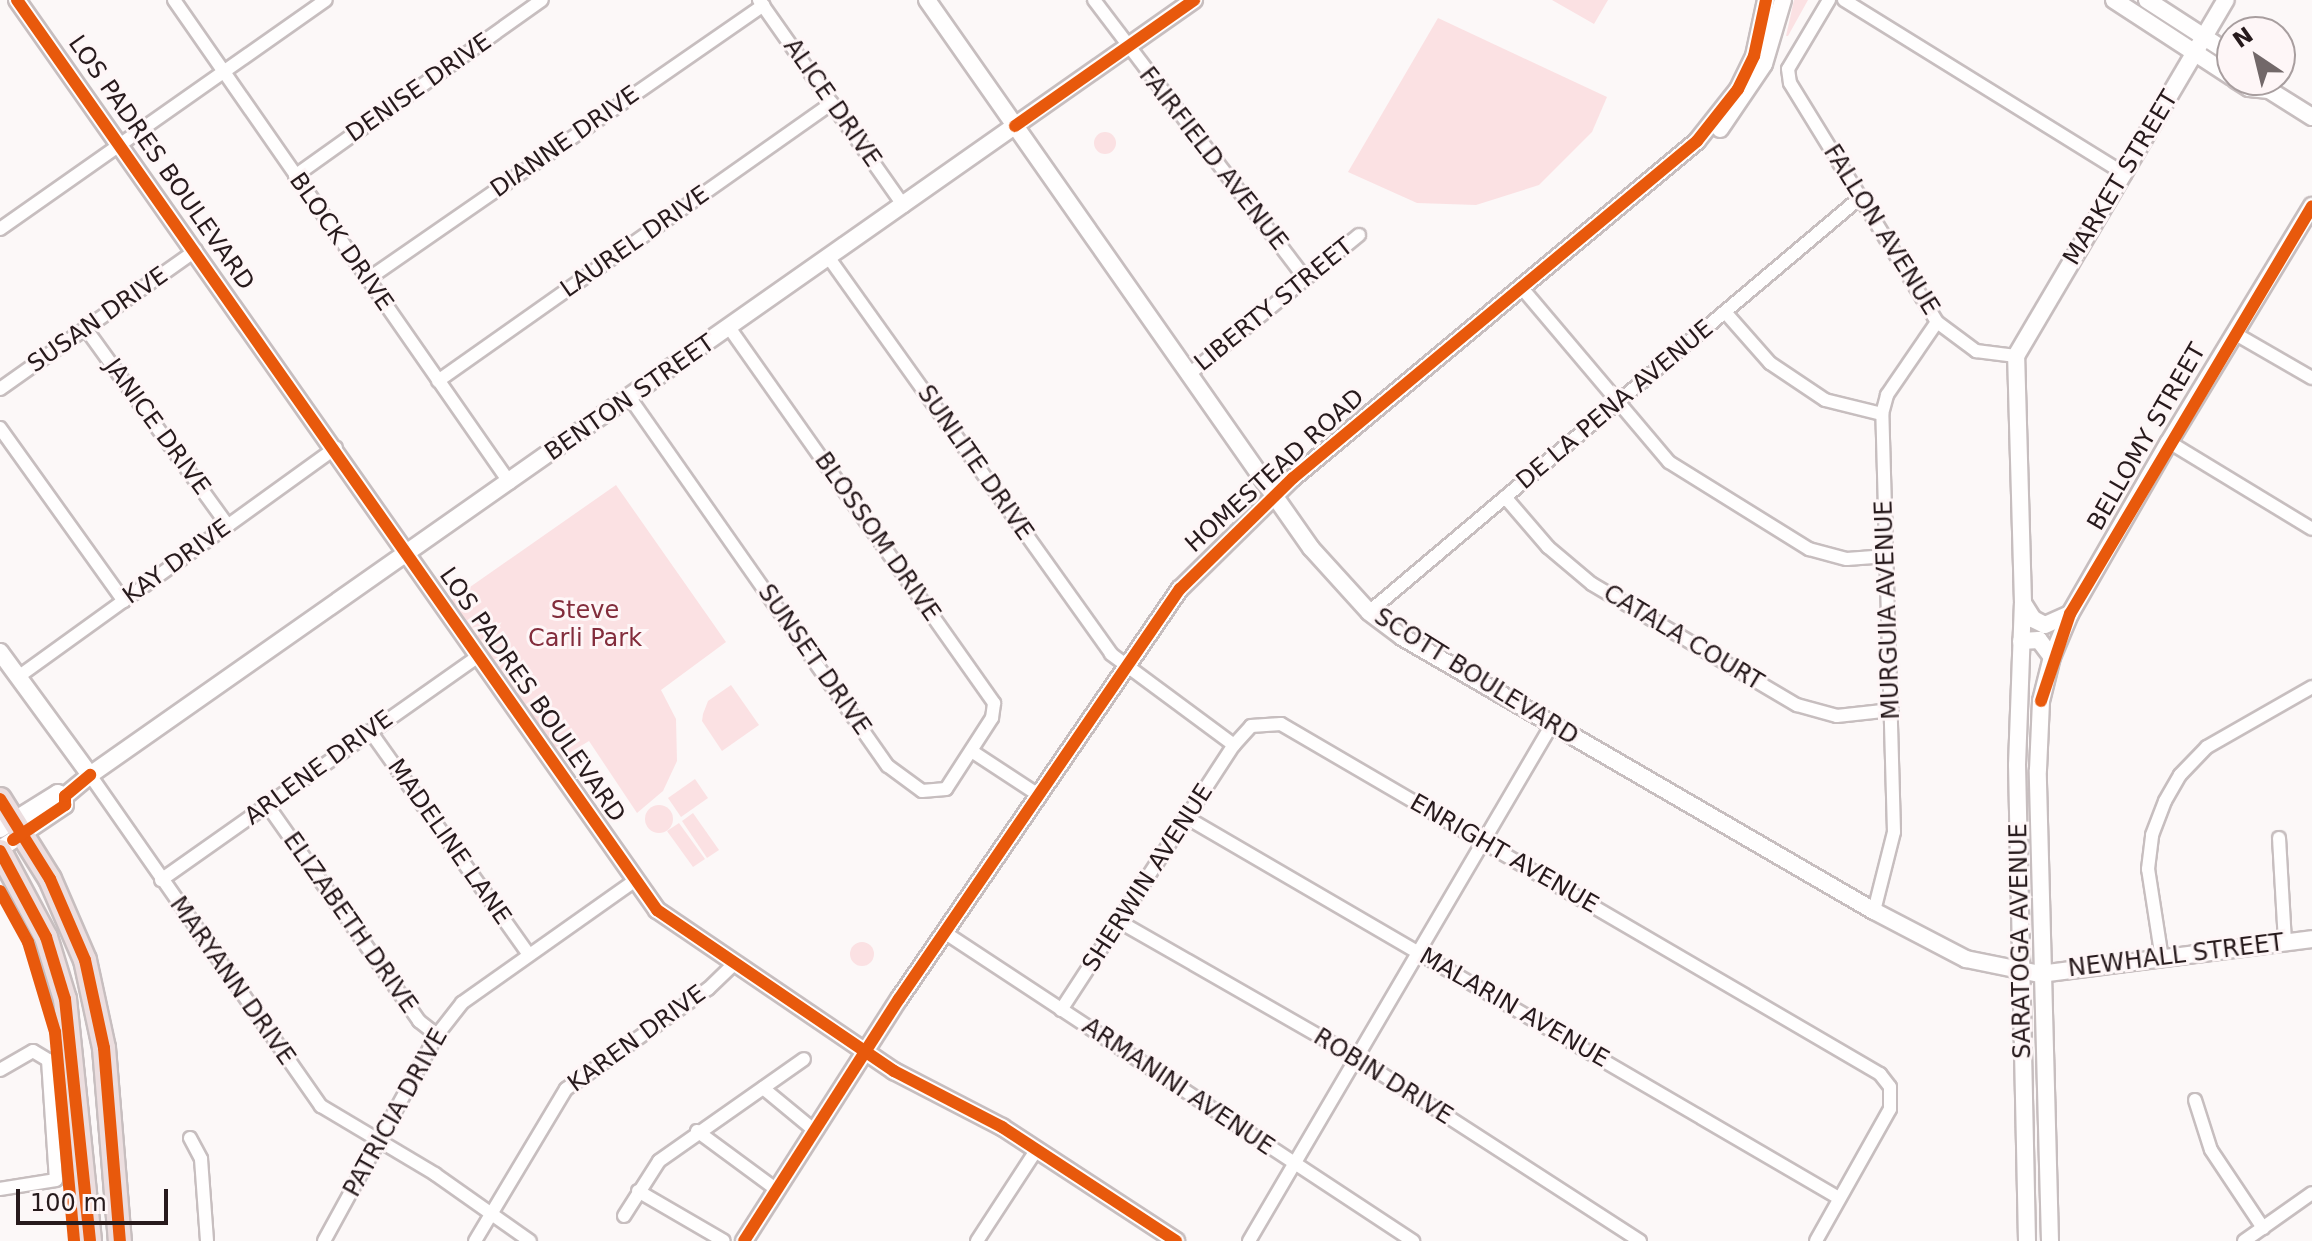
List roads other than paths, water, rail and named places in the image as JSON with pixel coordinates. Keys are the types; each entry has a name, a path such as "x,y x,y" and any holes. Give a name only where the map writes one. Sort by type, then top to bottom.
{"highway":[{"path":"0,799 12,828 73,928 96,1004 120,1241"},
{"path":"0,850 46,937 65,999 90,1241"}],"main road":[{"name":"LOS PADRES BOULEVARD","path":"17,0 336,448 634,881 674,926 867,1054 1037,1149 1176,1241"},
{"name":"SCOTT BOULEVARD","path":"927,0 1274,498 1319,559 1369,612 1551,726 1874,911 1966,959 2040,974"},
{"name":"BENTON STREET","path":"0,850 12,828 65,805 65,796 90,775 408,555 1194,0"},
{"name":"HOMESTEAD ROAD","path":"744,1241 944,932 1123,666 1188,580 1274,498 1697,141 1743,78 1754,56 1766,0"},
{"name":"HOMESTEAD ROAD","path":"1697,141 1717,132 1752,89 1772,47 1783,0"},
{"path":"2114,0 2216,67"},
{"path":"2147,0 2216,45"},
{"name":"MARKET STREET","path":"2016,356 2226,0"},
{"path":"2282,96 2312,117"},
{"name":"BELLOMY STREET","path":"2041,701 2052,657 2070,614 2169,442 2312,206"},
{"name":"SARATOGA AVENUE","path":"2016,356 2023,603 2017,765 2027,1241"},
{"path":"2023,603 2033,619 2045,625 2070,614"},
{"path":"2021,641 2039,640 2052,657"},
{"name":"MARYANN DRIVE","path":"0,652 90,775"},
{"name":"SARATOGA AVENUE","path":"2041,701 2040,974 2050,1241"},
{"name":"NEWHALL STREET","path":"2040,974 2312,939"}],"street":[{"name":"BLOCK DRIVE","path":"174,0 510,483"},
{"path":"3,222 122,144 326,0"},
{"name":"DENISE DRIVE","path":"295,176 542,0"},
{"name":"FAIRFIELD AVENUE","path":"1094,0 1305,278"},
{"name":"FALLON AVENUE","path":"1829,0 1792,62 1790,83 1937,322 1976,351 2016,356"},
{"path":"1844,0 2125,174"},
{"name":"ALICE DRIVE","path":"761,2 904,206"},
{"name":"DIANNE DRIVE","path":"368,279 761,2"},
{"name":"LAUREL DRIVE","path":"438,381 832,103"},
{"name":"DE LA PENA AVENUE","path":"1369,612 1861,197"},
{"name":"LIBERTY STREET","path":"1188,375 1359,235"},
{"name":"SUSAN DRIVE","path":"0,389 196,250"},
{"name":"SUNLITE DRIVE","path":"829,258 1123,666"},
{"path":"1521,287 1616,405 1669,462 1809,549 1847,559 1887,556"},
{"path":"1725,312 1770,363 1825,400 1882,414"},
{"name":"MURGUIA AVENUE","path":"1874,911 1894,832 1882,414 1887,395 1937,322"},
{"name":"BLOSSOM DRIVE","path":"729,327 989,695 992,718 973,752"},
{"name":"JANICE DRIVE","path":"86,329 228,526"},
{"path":"2234,333 2312,378"},
{"name":"SUNSET DRIVE","path":"630,398 888,766 914,787 932,793 946,789 973,752"},
{"path":"0,428 124,601"},
{"path":"2169,442 2312,529"},
{"name":"KAY DRIVE","path":"18,677 336,448"},
{"name":"CATALA COURT","path":"1505,497 1548,547 1592,584 1797,705 1837,716 1892,710"},
{"name":"ARLENE DRIVE","path":"161,880 478,656"},
{"path":"1123,666 1234,745"},
{"path":"2162,959 2148,869 2152,835 2165,801 2180,775 2207,747 2312,687"},
{"name":"ENRIGHT AVENUE","path":"1234,745 1251,726 1281,724 1880,1074 1890,1087 1890,1109 1839,1198"},
{"path":"1249,1241 1551,726"},
{"name":"MADELINE LANE","path":"370,731 528,953"},
{"name":"SHERWIN AVENUE","path":"1061,1010 1189,819 1234,745"},
{"path":"973,752 1037,794"},
{"name":"MARYANN DRIVE","path":"90,775 321,1106 378,1144 435,1174 530,1241"},
{"name":"ELIZABETH DRIVE","path":"268,806 419,1021 437,1035"},
{"name":"MALARIN AVENUE","path":"1189,819 1839,1198"},
{"path":"2279,838 2285,942"},
{"name":"PATRICIA DRIVE","path":"324,1241 437,1035 462,1003 528,953 634,881"},
{"name":"ROBIN DRIVE","path":"1120,922 1357,1058 1640,1241"},
{"name":"ARMANINI AVENUE","path":"944,932 1413,1241"},
{"name":"KAREN DRIVE","path":"475,1241 566,1089 708,989 732,966"},
{"path":"0,1070 33,1051 48,1060 56,1180 0,1189"},
{"path":"624,1216 659,1161 697,1131 804,1059"},
{"path":"763,1088 815,1131"},
{"path":"2195,1100 2211,1150 2263,1228"},
{"path":"697,1131 777,1190"},
{"path":"190,1138 201,1159 207,1241"},
{"path":"977,1241 1037,1149"},
{"path":"638,1191 724,1241"},
{"path":"2244,1241 2312,1193"},
{"path":"1816,1241 1839,1198"}],"park label":[{"name":"Steve Carli Park","path":"585,625"}]}
